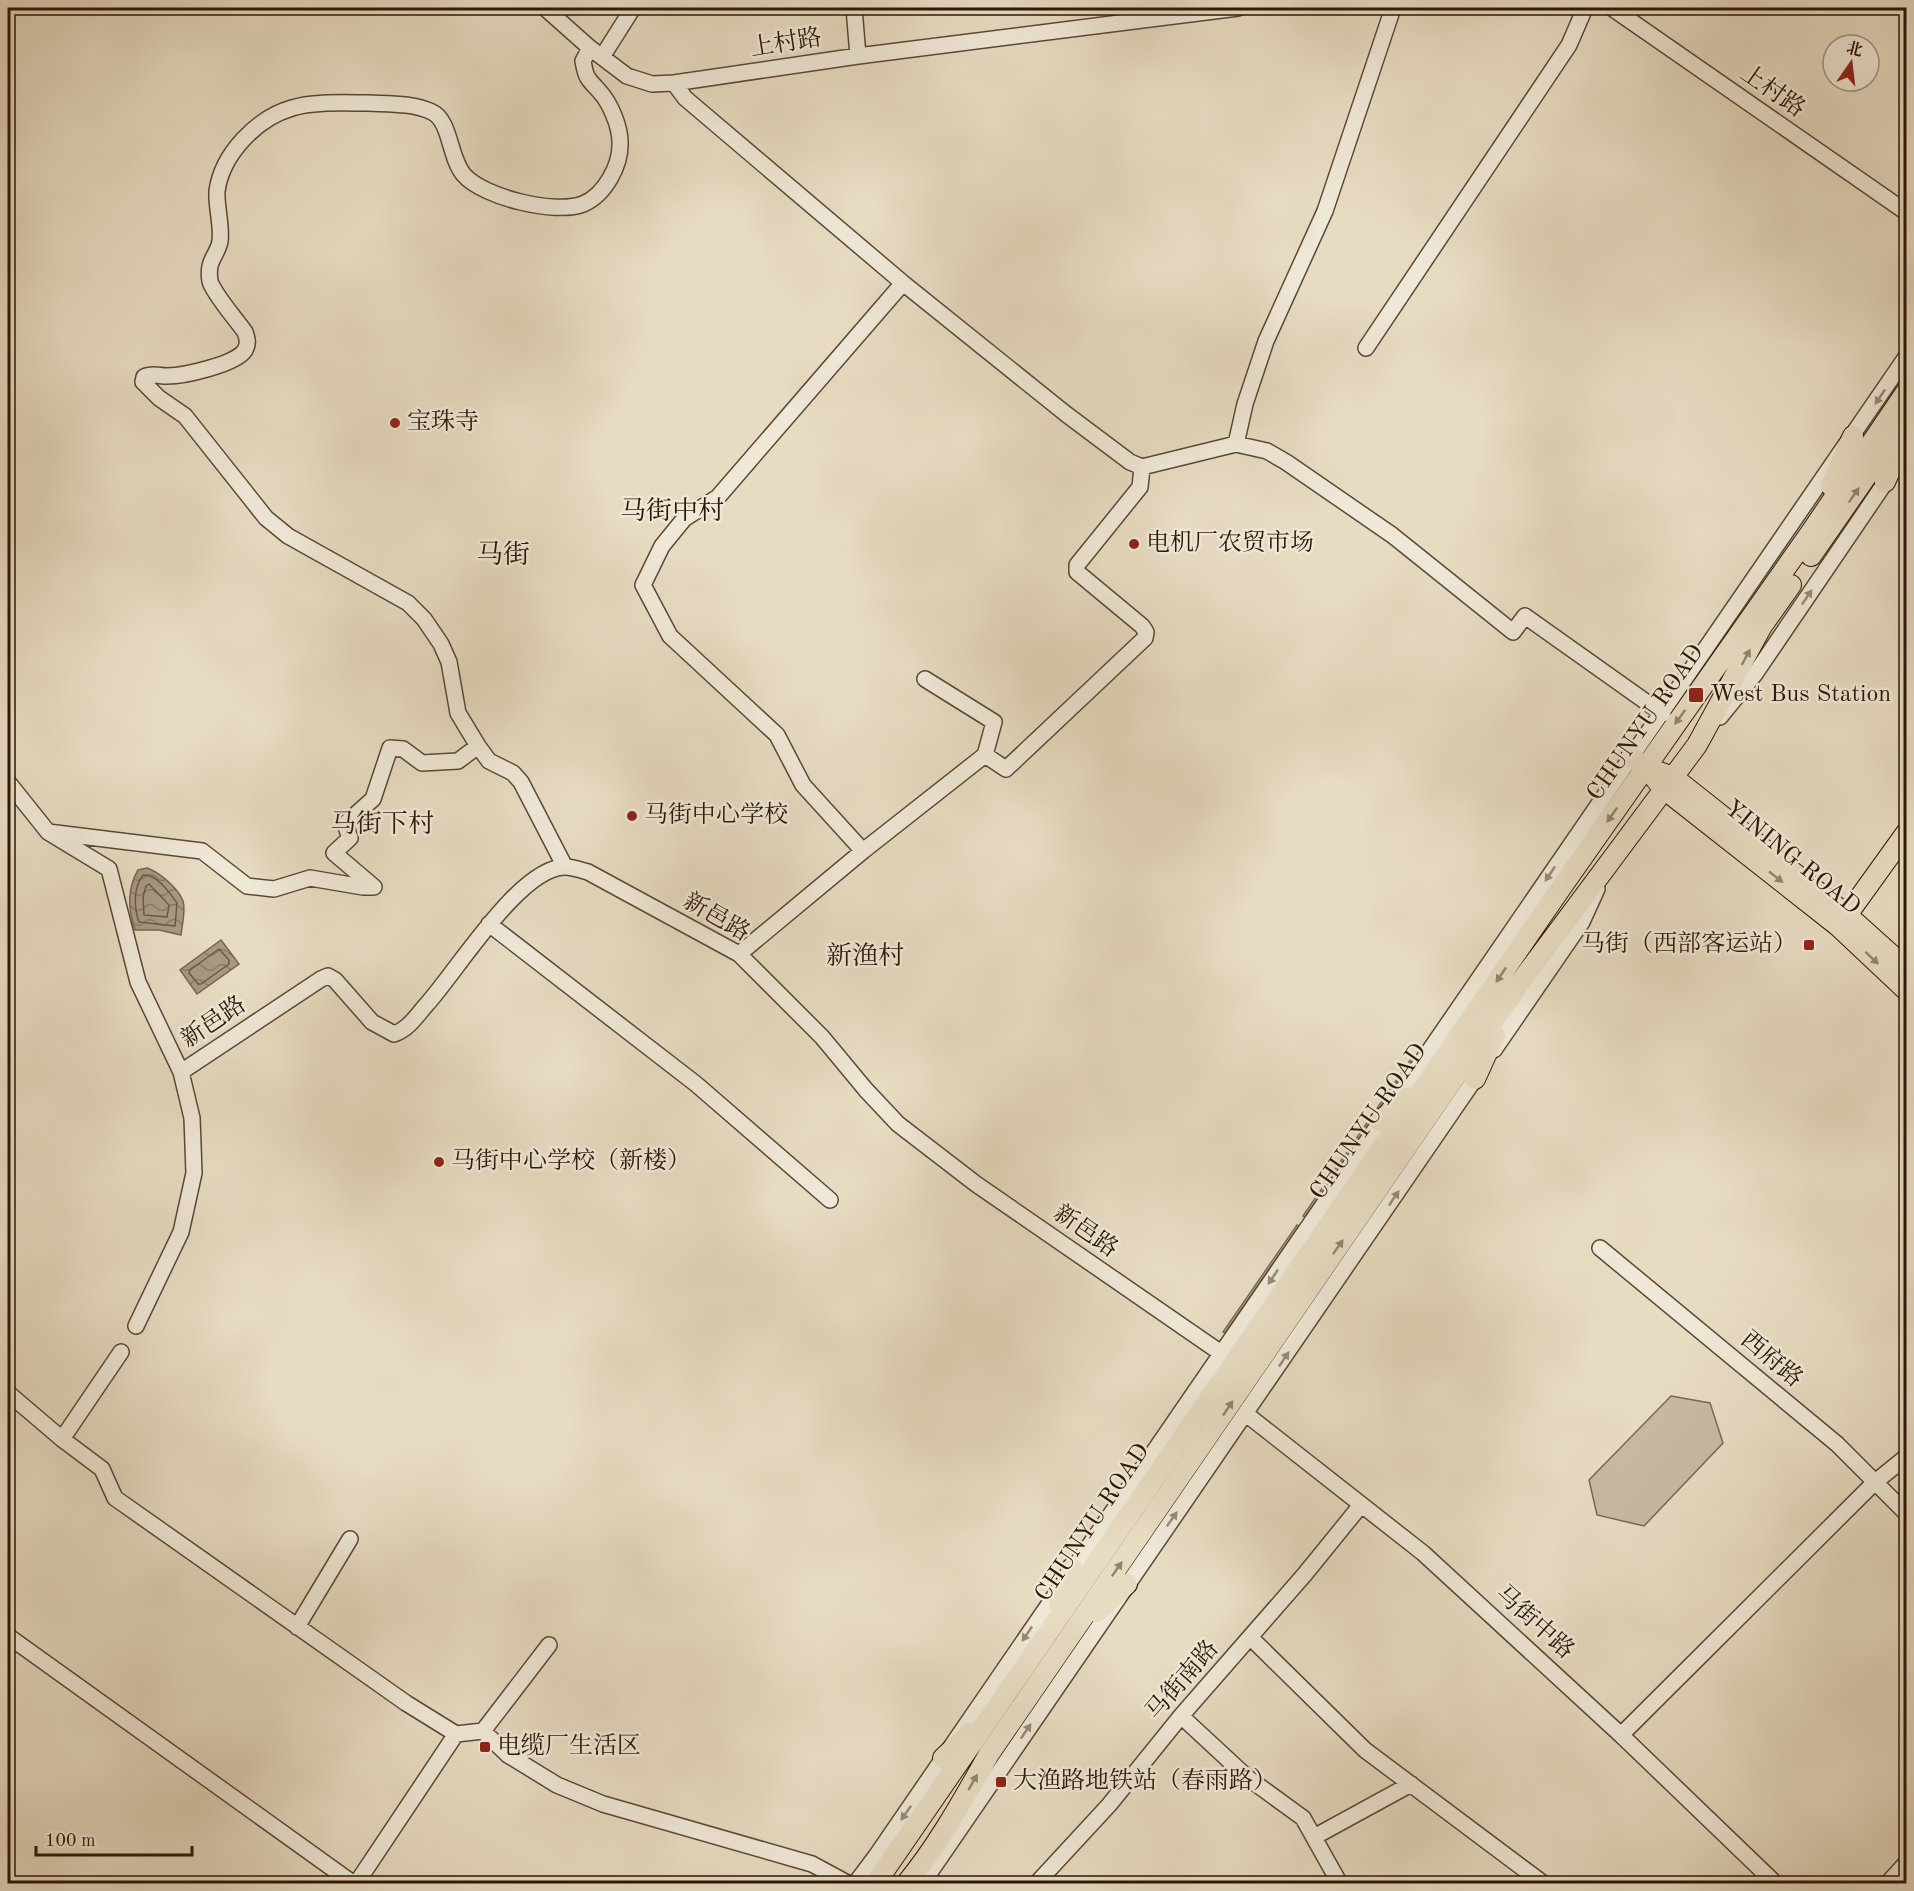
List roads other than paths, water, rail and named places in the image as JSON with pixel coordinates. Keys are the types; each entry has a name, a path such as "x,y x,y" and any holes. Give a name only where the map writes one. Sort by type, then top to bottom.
{"main road":[{"name":"CHUNYU ROAD","path":"875,1884 1429,1080 1639,762 1811,532 1906,392"},
{"name":"CHUNYU ROAD","path":"906,1884 957,1810 989,1754 1519,984 1697,745 1762,626 1906,419"},
{"path":"1886,482 1906,434"},
{"path":"1811,532 1853,436"},
{"name":"YINING ROAD","path":"1639,762 1847,915 1906,968"},
{"name":"YINING ROAD","path":"1668,783 1838,926 1906,990"},
{"path":"1847,915 1906,833"},
{"path":"1475,1078 1519,984"},
{"path":"1380,1122 1429,1080"},
{"path":"1050,1631 1072,1568"},
{"path":"1069,1638 1127,1584"},
{"path":"943,1758 1000,1704"},
{"path":"921,1884 957,1810"}],"street":[{"name":"上村路","path":"544,8 627,76 652,84 674,83 858,56 1238,8"},
{"path":"565,867 520,782 513,773 489,761 458,713 449,662 441,644 424,619 408,603 297,542 280,530 266,518 185,416 159,398 143,382 144,377 149,375 168,376 189,373 230,362 245,351 248,341 245,332 209,282 210,266 220,242 217,194 219,178 232,151 242,139 279,113 293,107 358,103 414,107 431,111 441,118 456,163 465,176 490,193 517,202 563,208 583,204 598,194 609,180 619,161 620,140 613,115 602,93 587,78 583,61 596,52 633,8"},
{"path":"854,8 858,56"},
{"path":"1236,444 1245,404 1266,341 1325,211 1392,8"},
{"path":"1366,348 1569,45 1585,8"},
{"name":"上村路","path":"1612,8 1906,212"},
{"path":"674,83 685,98 903,283 1066,414 1130,462 1142,467 1236,444 1267,451 1392,535 1513,632 1525,616 1663,714"},
{"path":"863,851 803,785 777,735 670,636 643,585 662,546 684,519 718,497 903,283"},
{"path":"855,1884 1380,1122 1639,762 1663,714 1906,357"},
{"path":"1697,745 1755,674 1906,451"},
{"path":"984,754 1006,769 1145,638 1146,632 1142,626 1077,572 1077,565 1140,487 1142,467"},
{"path":"739,954 984,754 994,722 925,679"},
{"path":"48,832 202,850 247,886 274,889 310,878 374,887 334,853 350,837 345,824 374,799 390,748 403,748 422,763 458,761 478,746"},
{"path":"8,782 48,832 109,869 138,982 181,1072 192,1118 194,1173 181,1232 136,1326"},
{"name":"新邑路","path":"181,1072 328,976 335,980 372,1022 394,1034 403,1031 441,989 489,924 516,894 533,880 565,867 588,872 739,954 822,1037 898,1124 976,1184 1221,1353"},
{"path":"921,1884 1582,922 1607,867"},
{"path":"489,924 696,1084 830,1200"},
{"name":"西府路","path":"1600,1248 1837,1444 1906,1513"},
{"path":"62,1439 121,1352"},
{"path":"8,1393 62,1439 102,1469 115,1498 406,1703 456,1734 483,1731 549,1645"},
{"name":"马街中路","path":"1246,1414 1423,1553 1621,1734 1776,1884"},
{"path":"1621,1734 1874,1483 1906,1457"},
{"name":"马街南路","path":"1036,1884 1108,1805 1361,1505"},
{"path":"297,1627 350,1539"},
{"path":"8,1636 355,1884 456,1734"},
{"path":"1250,1637 1365,1750 1544,1884"},
{"path":"1181,1716 1248,1779 1303,1818 1340,1884"},
{"path":"483,1731 508,1755 557,1785 603,1804 812,1864 849,1884"},
{"path":"1314,1837 1411,1784"},
{"path":"1887,1884 1906,1863"}],"water":[{"path":"147,868 168,881 181,896 184,918 181,935 159,930 135,930 131,915 130,892 138,870"},
{"path":"221,940 239,964 197,994 180,970"}],"place":[{"name":"宝珠寺","path":"395,423"},
{"name":"电机厂农贸市场","path":"1134,544"},
{"name":"West Bus Station","path":"1696,695"},
{"name":"马街中心学校","path":"632,816"},
{"name":"马街（西部客运站）","path":"1809,945"},
{"name":"马街中心学校（新楼）","path":"439,1162"},
{"name":"电缆厂生活区","path":"485,1747"},
{"name":"大渔路地铁站（春雨路）","path":"1001,1782"}],"district":[{"name":"马街中村","path":"672,512"},
{"name":"马街","path":"503,555"},
{"name":"马街下村","path":"382,825"},
{"name":"新渔村","path":"865,957"}]}
